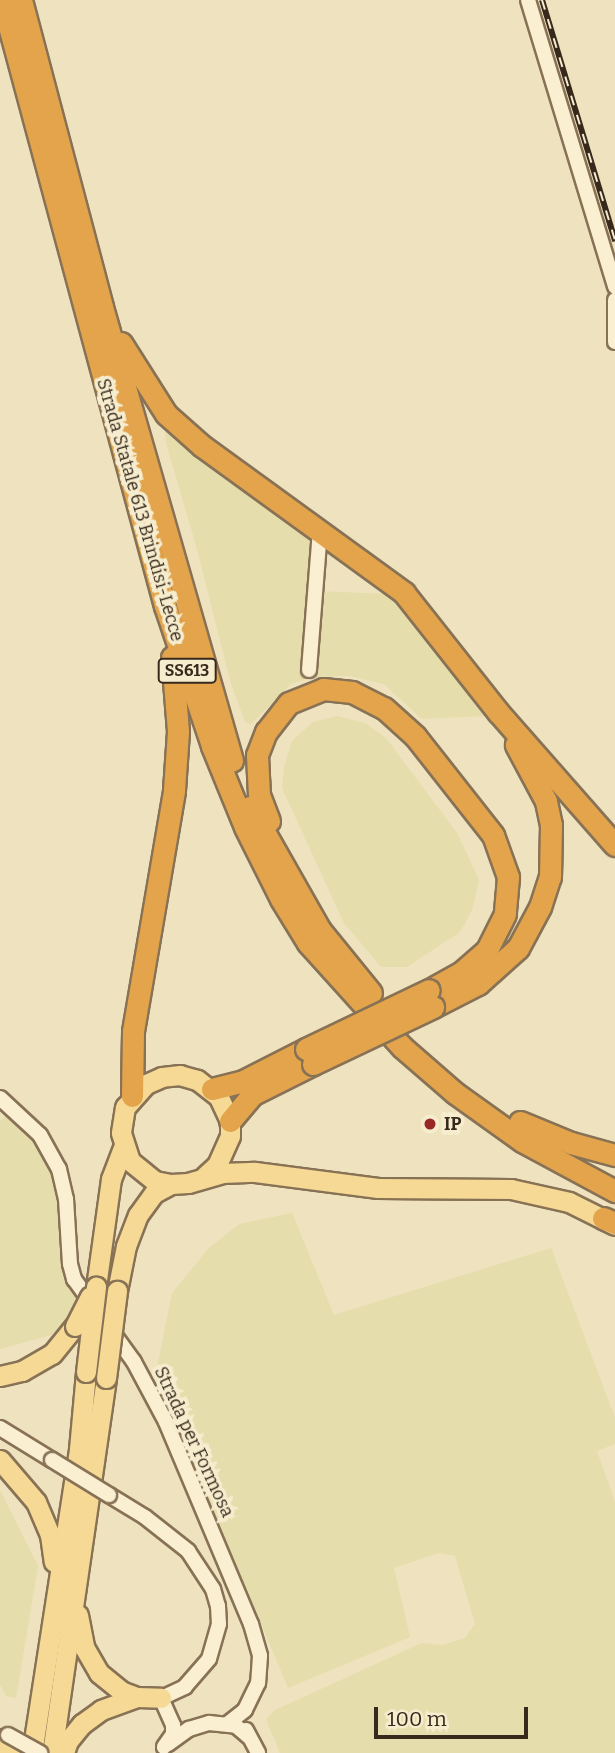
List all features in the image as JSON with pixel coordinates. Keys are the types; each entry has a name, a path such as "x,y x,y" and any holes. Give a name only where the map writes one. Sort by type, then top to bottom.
{"highway":[{"name":"Strada Statale 613 Brindisi-Lecce","path":"2,0 165,606 212,746 245,827 281,899 308,943 402,1047 454,1093 522,1141 615,1191"},
{"name":"Strada Statale 613 Brindisi-Lecce","path":"21,0 102,307 226,745 251,811 320,930 402,1027 463,1082 520,1122 615,1176"},
{"path":"102,307 134,368 166,414 202,446 404,593 498,712 615,845"},
{"path":"132,1096 136,1009 174,778 178,731 165,606"},
{"path":"291,878 259,795 257,755 265,732 289,703 323,689 352,692 384,708 415,736 493,835 509,877 505,914 492,942 431,999"},
{"path":"212,1089 310,1057 431,999 478,984 519,948 540,907 550,877 551,825 546,801 498,712"},
{"path":"230,1121 242,1103 253,1094 310,1057"},
{"path":"520,1122 571,1143 615,1155"}],"main road":[{"path":"32,1753 38,1700 79,1449 96,1287 111,1179 123,1146 121,1120 132,1096 146,1084 162,1077 180,1075 197,1080 212,1089 230,1121 226,1151 217,1165 205,1176"},
{"path":"123,1146 141,1172 171,1184"},
{"path":"52,1753 122,1261 138,1215 154,1193 171,1184 188,1183 205,1176 254,1172 377,1188 511,1189 553,1197 611,1222"},
{"path":"0,1376 22,1371 52,1354 75,1326 96,1287"},
{"path":"0,1460 24,1486 44,1519 53,1550 56,1586"},
{"path":"76,1593 80,1632 91,1661 108,1682 137,1697"},
{"path":"64,1753 68,1741 101,1710 137,1697 161,1698"},
{"path":"5,1740 13,1745 23,1739 38,1700"}],"street":[{"path":"528,0 615,287"},
{"path":"615,300 615,342"},
{"path":"309,670 320,530"},
{"name":"Strada per Formosa","path":"0,1098 40,1135 59,1169 66,1199 70,1264 74,1279 134,1362 166,1422 225,1556 260,1656 258,1683 245,1710"},
{"path":"0,1428 145,1517 188,1551 213,1589 219,1624 209,1659 185,1687 161,1698 172,1718 173,1734 160,1750"},
{"path":"227,1724 245,1710"},
{"path":"245,1710 244,1723 258,1753"},
{"path":"172,1718 182,1723 236,1726 248,1735"},
{"path":"160,1750 200,1725"},
{"path":"5,1740 40,1753"}],"shaded area":[{"path":"165,430 171,430 316,534 315,591 391,594 441,647 485,716 422,719 384,684 350,676 313,677 291,684 251,724 245,722 231,684 197,549 166,443"},
{"path":"337,716 365,723 386,738 457,833 479,880 472,910 460,932 407,967 381,967 344,923 282,788 284,767 292,741 313,722"},
{"path":"9,1115 34,1139 51,1169 60,1198 67,1279 80,1306 51,1335 0,1349 0,1120"},
{"path":"292,1213 334,1315 551,1248 615,1418 615,1444 597,1451 615,1502 615,1753 280,1753 266,1719 275,1710 422,1643 443,1645 465,1638 475,1624 455,1556 438,1553 394,1568 410,1637 288,1688 156,1373 172,1293 209,1248 239,1224"},
{"path":"0,1490 38,1566 16,1698 6,1696 0,1684"}],"railway":[{"path":"542,0 615,241"}],"place":[{"name":"IP","path":"430,1124"}]}
